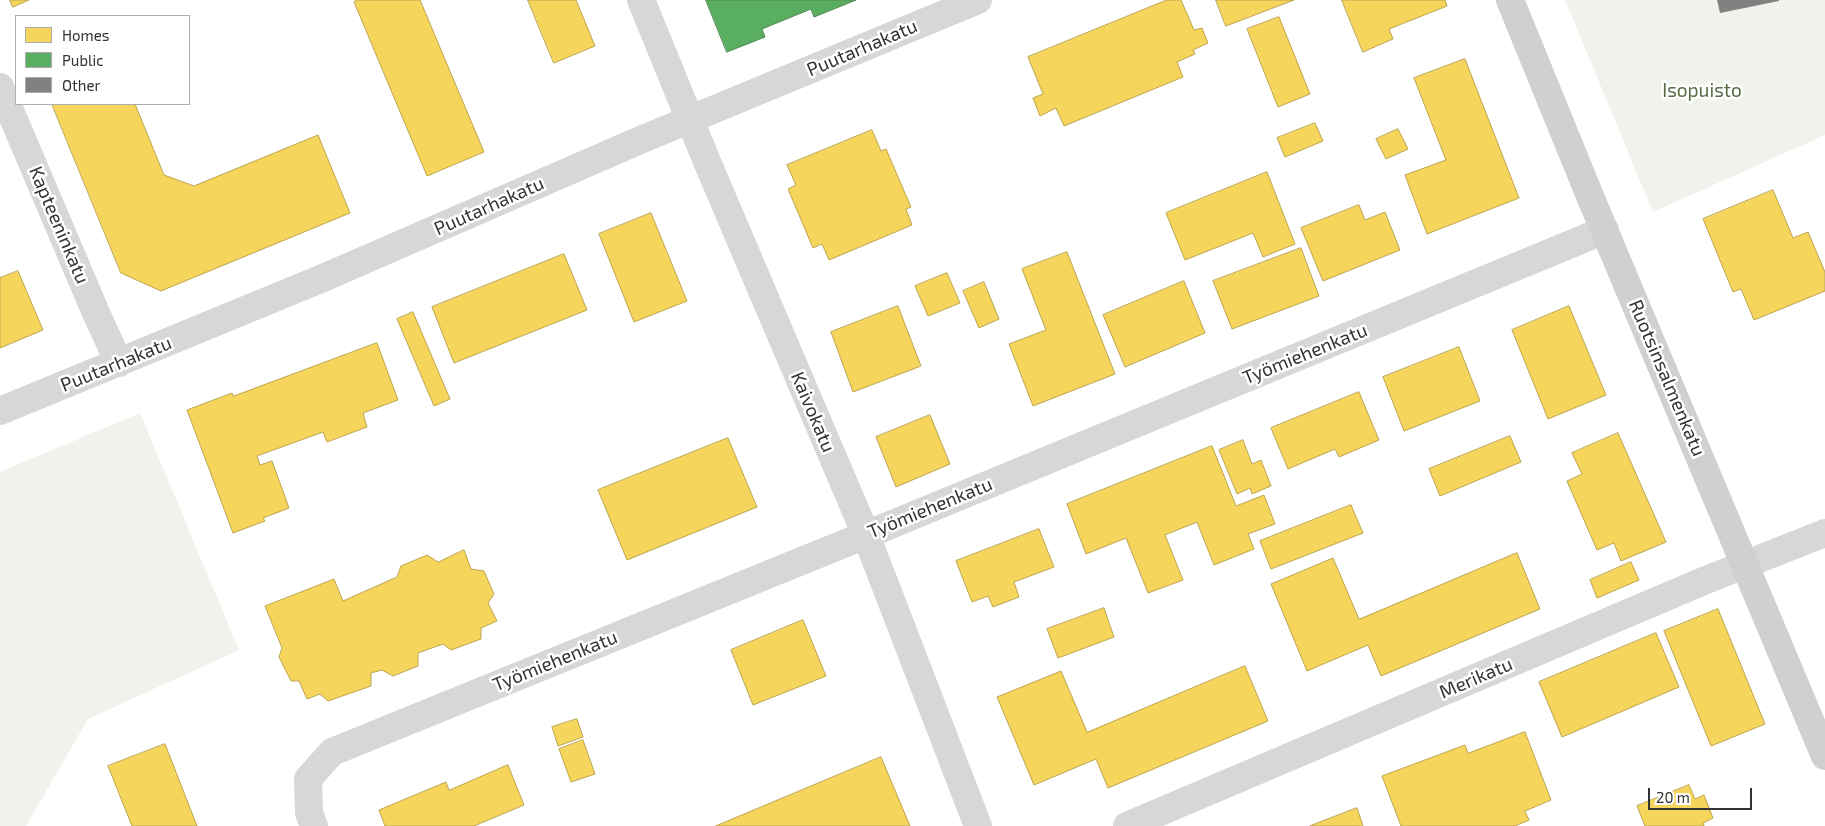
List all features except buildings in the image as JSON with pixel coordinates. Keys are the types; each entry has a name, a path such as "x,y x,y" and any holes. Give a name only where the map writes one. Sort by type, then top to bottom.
{"street":[{"name":"Kaivokatu","path":"641,0 866,534 978,826"},
{"name":"Puutarhakatu","path":"0,411 323,278 644,138 978,0"},
{"name":"Ruotsinsalmenkatu","path":"1510,0 1825,756"},
{"name":"Kapteeninkatu","path":"0,87 119,363"},
{"name":"Työmiehenkatu","path":"314,826 309,813 308,779 332,752 1605,230"},
{"name":"Merikatu","path":"1128,826 1744,564 1825,533"}],"green space":[{"name":"Isopuisto","path":"1565,0 1825,0 1825,135 1653,212"},
{"path":"140,413 239,650 88,719 26,826 0,826 0,472"}]}
